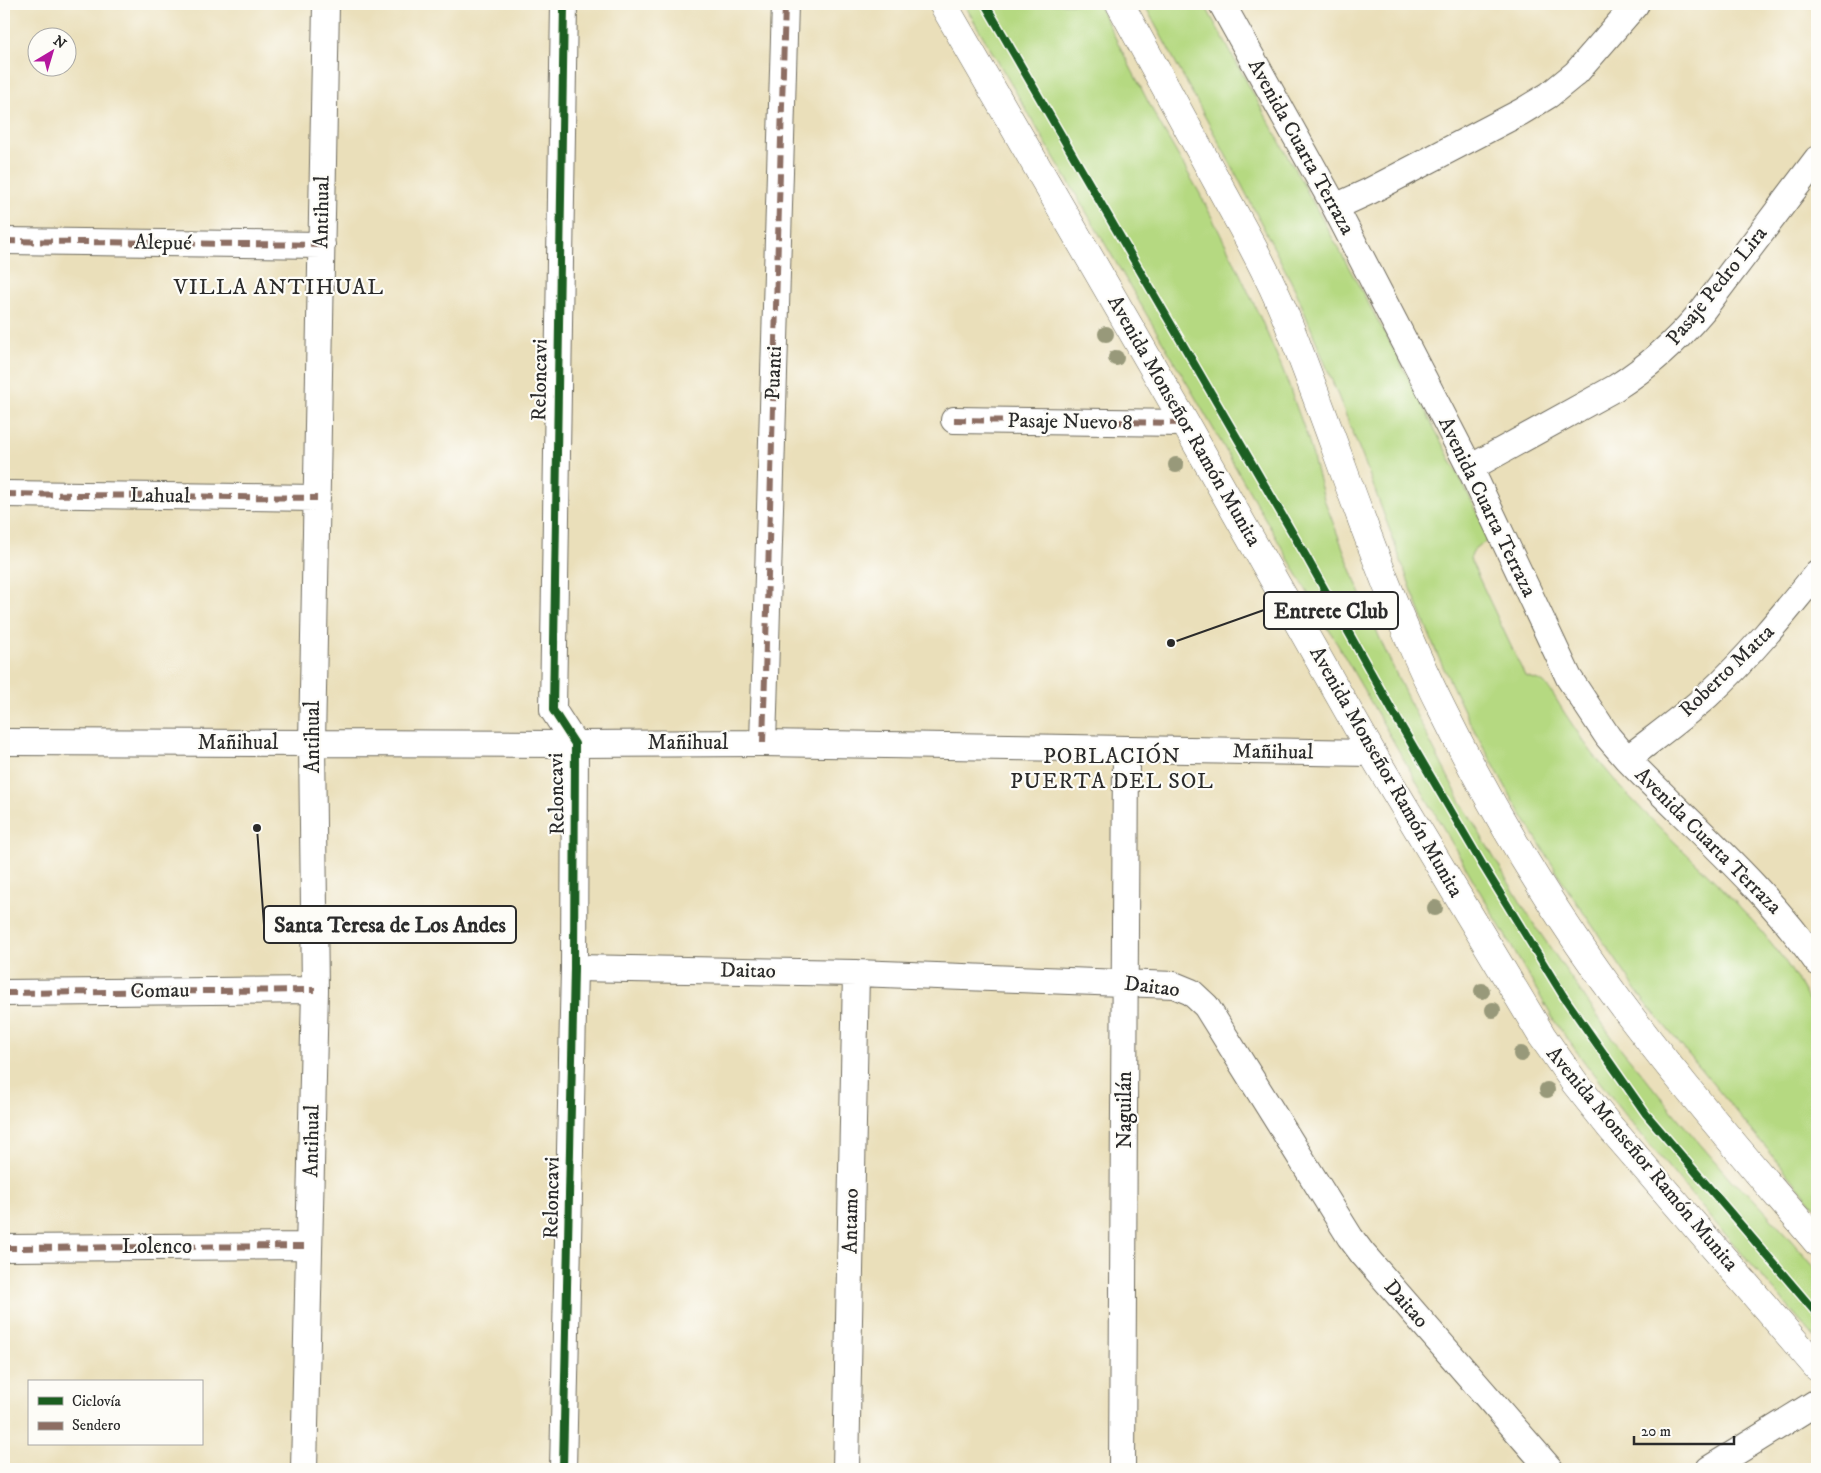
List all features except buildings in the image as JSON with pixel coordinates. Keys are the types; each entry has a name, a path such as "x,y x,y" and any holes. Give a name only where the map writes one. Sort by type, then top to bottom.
{"main road":[{"name":"Avenida Monseñor Ramón Munita","path":"943,4 1185,423 1372,753 1542,1036 1575,1083 1610,1127 1817,1367"},
{"path":"1120,4 1260,260 1284,313 1402,624 1442,711 1492,801 1539,883 1594,965 1634,1020 1817,1242"}],"street":[{"name":"Antihual","path":"304,1469 315,990 312,743 326,4"},
{"name":"Reloncavi","path":"563,1469 574,968 575,744 553,710 564,4"},
{"name":"Puanti","path":"762,743 785,4"},
{"name":"Avenida Cuarta Terraza","path":"1222,4 1335,207 1470,468 1569,678 1608,737 1627,759 1764,895 1798,934 1817,962"},
{"path":"1335,207 1370,191 1521,112 1549,95 1576,73 1636,4"},
{"name":"Pasaje Pedro Lira","path":"1470,468 1615,388 1656,359 1702,312 1817,159"},
{"name":"Alepué","path":"4,241 322,245"},
{"name":"Pasaje Nuevo 8","path":"954,420 1185,423"},
{"name":"Lahual","path":"4,494 317,498"},
{"name":"Roberto Matta","path":"1627,759 1707,695 1778,622 1817,573"},
{"name":"Mañihual","path":"4,742 762,743 1372,753"},
{"name":"Naguilán","path":"1122,1469 1126,750"},
{"name":"Daitao","path":"574,968 856,973 1174,985 1183,988 1195,995 1206,1006 1350,1237 1362,1253 1550,1469"},
{"name":"Antamo","path":"846,1469 856,973"},
{"name":"Comau","path":"4,993 315,990"},
{"name":"Lolenco","path":"4,1248 309,1246"},
{"path":"1709,1469 1817,1402"}],"green space":[{"path":"964,4 1098,4 1158,121 1199,192 1260,317 1283,370 1308,439 1324,499 1357,585 1408,699 1461,802 1531,920 1614,1040 1732,1181 1747,1192 1817,1270 1817,1340 1649,1144 1555,1022 1191,390"},
{"path":"1144,4 1204,4 1208,11 1393,348 1484,525 1489,540 1475,548 1470,559 1525,676 1541,681 1548,687 1582,739 1602,765 1629,796 1748,915 1775,947 1798,981 1817,1018 1817,1209 1644,1001 1566,887 1513,800 1467,717 1438,656 1365,463 1296,291 1236,174"}],"marked path":[{"path":"763,743 785,4"},
{"path":"4,241 322,245"},
{"path":"954,420 1185,423"},
{"path":"4,494 317,498"},
{"path":"4,993 315,990"},
{"path":"4,1248 309,1246"}],"cycle path":[{"path":"563,1469 574,968 575,744 553,710 564,4"},
{"path":"985,4 1307,558 1393,712 1482,864 1564,997 1646,1114 1817,1314"}],"place":[{"name":"Entrete Club","path":"1171,643"},
{"name":"Santa Teresa de Los Andes","path":"257,828"}],"district":[{"name":"VILLA ANTIHUAL","path":"279,287"},
{"name":"POBLACIÓN PUERTA DEL SOL","path":"1112,768"}]}
